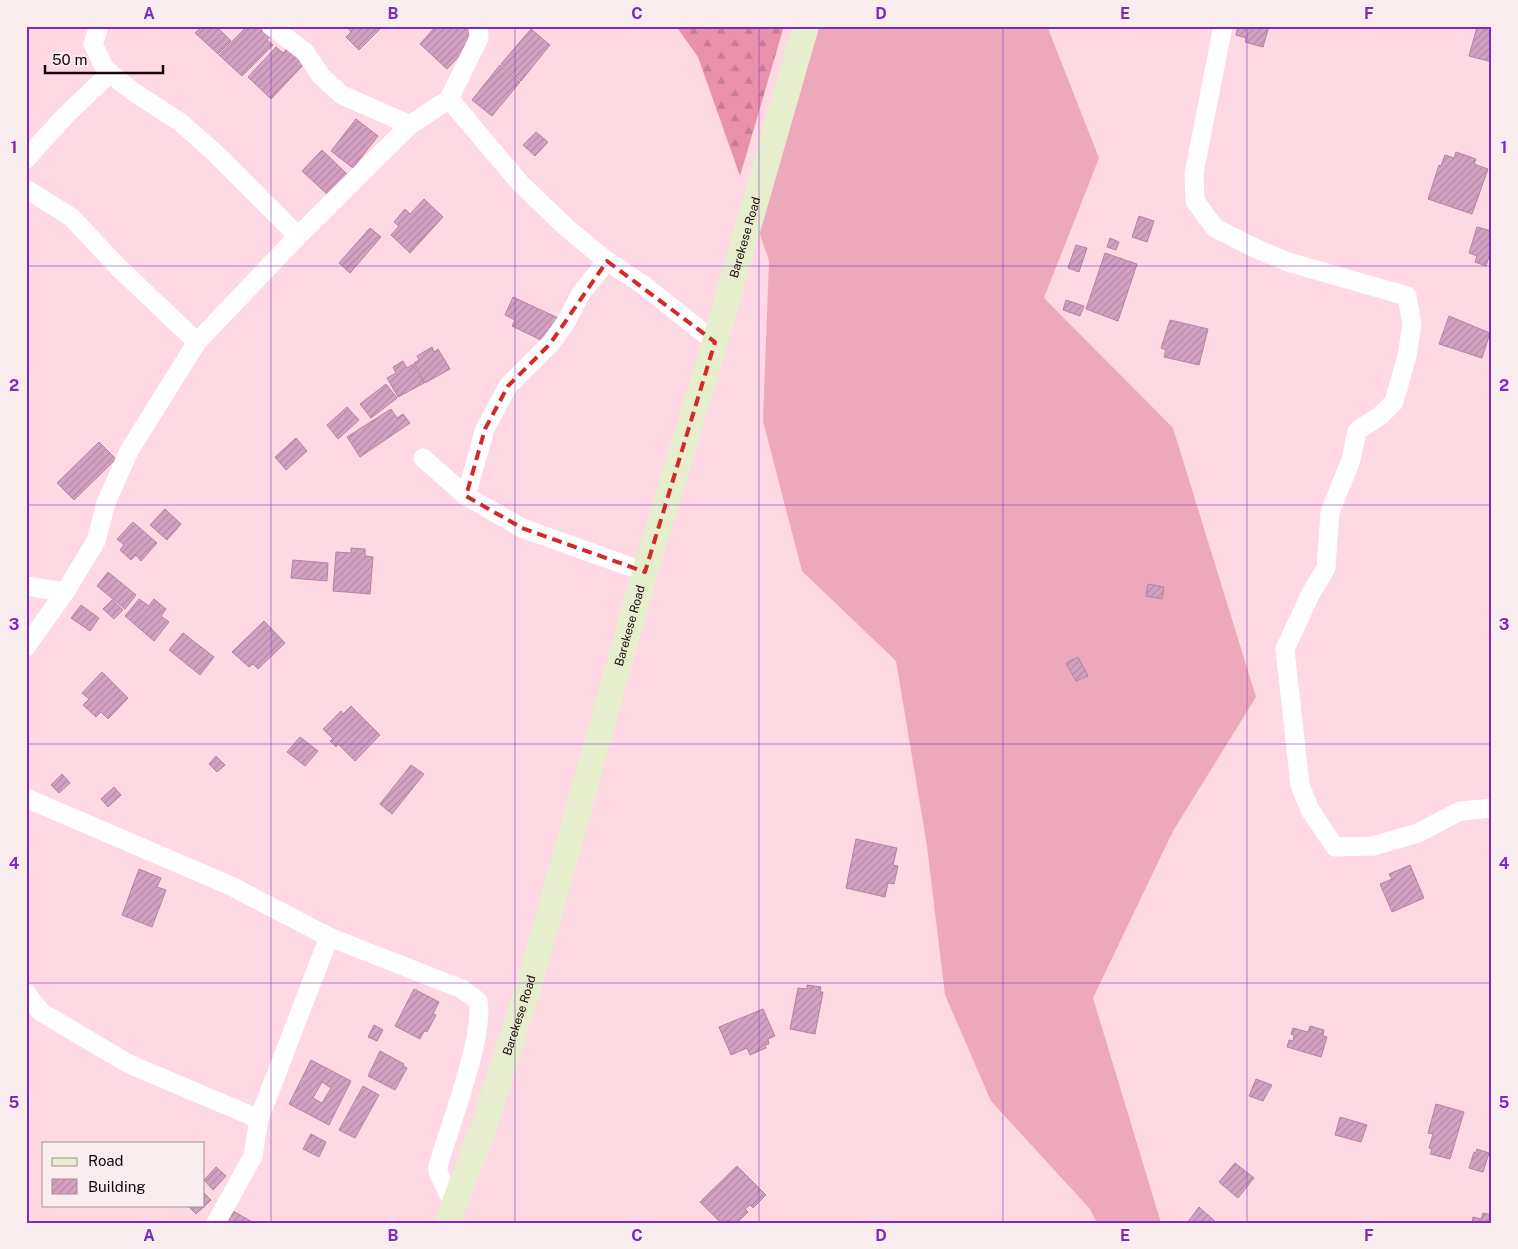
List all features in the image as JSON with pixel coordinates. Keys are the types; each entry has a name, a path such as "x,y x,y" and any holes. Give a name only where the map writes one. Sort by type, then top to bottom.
{"main road":[{"name":"Barekese Road","path":"451,1214 482,1132 528,989 645,572 715,342 806,26"}],"street":[{"path":"99,26 93,44 103,65 110,73 132,91 180,122 298,236"},
{"path":"271,26 305,52 321,76 342,95 410,125"},
{"path":"26,647 65,592 96,541 106,503 129,451 197,342 298,236 410,125 449,99 479,38 478,26"},
{"path":"1222,26 1194,173 1194,201 1215,228 1257,249 1288,262 1407,296 1412,324 1408,356 1394,402 1381,415 1357,431 1351,460 1330,512 1326,568 1311,593 1285,649 1300,785 1310,810 1334,847 1373,846 1418,833 1460,811 1492,808"},
{"path":"26,159 66,115 110,73"},
{"path":"449,99 520,183 568,229 715,342"},
{"path":"26,189 71,217 118,268 197,342"},
{"path":"466,496 485,429 508,386 550,344 566,322 581,293 607,260"},
{"path":"423,458 466,496 522,528 645,572"},
{"path":"26,586 65,592"},
{"path":"26,798 231,886 329,937 462,989 478,1001 481,1014 474,1045 438,1166 451,1214"},
{"path":"216,1223 253,1156 259,1119 329,937"},
{"path":"26,993 41,1012 130,1064 259,1119"}],"highlighted area":[{"path":"607,261 715,342 645,572 522,528 466,496 485,429 508,386 550,344"}],"shaded area":[{"path":"818,26 1047,26 1099,158 1044,298 1173,428 1256,697 1173,831 1093,998 1161,1223 1097,1223 1090,1209 991,1101 945,995 927,846 896,661 802,571 763,421 769,261 756,222"}],"green space":[{"path":"676,26 784,26 740,176 698,57"}],"building":[{"path":"202,26 216,26 231,41 218,54 195,33"},
{"path":"247,26 259,26 270,37 267,40 273,45 242,76 219,55"},
{"path":"346,26 383,26 359,50 346,37 351,32"},
{"path":"436,26 466,26 477,37 447,69 420,44"},
{"path":"1238,26 1269,26 1263,47 1245,42 1246,38 1236,35"},
{"path":"1477,27 1492,31 1492,62 1469,56"},
{"path":"531,29 550,45 521,81 501,64"},
{"path":"276,47 283,53 289,47 305,63 271,99 248,77"},
{"path":"500,65 520,82 492,116 472,100"},
{"path":"356,119 378,136 353,168 331,151"},
{"path":"536,132 548,142 535,156 523,145"},
{"path":"322,150 348,175 329,196 302,171"},
{"path":"1456,152 1476,159 1474,164 1488,169 1472,214 1428,199 1439,165 1441,166 1445,155 1454,158"},
{"path":"424,199 443,217 410,253 391,235 399,226 394,222 405,209 410,214"},
{"path":"1139,216 1154,221 1147,242 1132,237"},
{"path":"1477,227 1492,231 1492,247 1486,266 1475,262 1477,256 1469,253"},
{"path":"370,228 381,237 350,273 339,263"},
{"path":"1110,238 1119,242 1116,250 1107,247"},
{"path":"1076,245 1087,248 1079,272 1068,268"},
{"path":"1105,253 1137,264 1118,321 1086,309"},
{"path":"513,297 558,318 547,343 512,326 515,320 505,315"},
{"path":"1066,300 1084,306 1080,316 1063,310"},
{"path":"1449,316 1490,333 1482,358 1439,344"},
{"path":"1170,320 1208,329 1199,365 1164,357 1166,350 1161,348"},
{"path":"432,347 434,352 438,349 450,369 425,383 414,363 419,360 417,356"},
{"path":"403,361 407,368 413,364 424,383 398,397 387,378 396,373 393,367"},
{"path":"386,384 397,398 371,418 360,404"},
{"path":"347,407 359,420 338,439 327,425"},
{"path":"391,409 397,418 403,414 410,423 360,457 347,437"},
{"path":"296,438 307,451 286,470 275,457"},
{"path":"99,442 116,459 74,500 57,483"},
{"path":"165,509 181,524 167,540 150,525"},
{"path":"133,522 157,543 141,561 136,555 131,560 120,550 124,545 117,539"},
{"path":"351,548 365,549 365,556 373,557 370,594 333,591 336,552 351,553"},
{"path":"293,560 328,563 327,581 291,578"},
{"path":"108,572 136,595 125,609 97,586"},
{"path":"1148,584 1164,587 1162,599 1146,596"},
{"path":"139,599 149,606 154,599 166,609 161,616 169,622 154,641 125,616"},
{"path":"112,600 123,610 114,619 103,609"},
{"path":"81,605 99,618 90,631 71,618"},
{"path":"264,621 285,643 258,669 253,664 249,667 232,652"},
{"path":"183,633 214,657 200,675 169,650"},
{"path":"1078,657 1088,676 1076,681 1066,663"},
{"path":"102,672 128,698 108,719 101,712 96,717 83,705 89,699 82,693"},
{"path":"351,706 380,735 355,761 338,744 336,747 330,741 333,739 323,729 341,711 343,714"},
{"path":"300,737 318,751 305,766 287,752"},
{"path":"216,756 225,765 217,772 209,764"},
{"path":"411,765 424,774 392,814 380,804"},
{"path":"62,774 70,783 59,793 51,785"},
{"path":"114,787 121,795 108,807 101,799"},
{"path":"856,839 897,848 893,865 898,866 894,884 888,883 885,897 846,888"},
{"path":"1410,865 1424,898 1392,912 1380,884 1392,879 1389,874"},
{"path":"139,869 161,878 157,887 166,890 152,927 122,915"},
{"path":"807,985 821,987 820,992 823,992 815,1034 790,1029 798,988 807,989"},
{"path":"414,989 439,1002 433,1014 436,1015 427,1032 424,1031 420,1039 395,1026"},
{"path":"763,1009 775,1036 768,1039 769,1044 765,1045 766,1048 750,1055 747,1048 731,1055 719,1027"},
{"path":"374,1025 383,1030 377,1041 368,1037"},
{"path":"1310,1026 1324,1030 1323,1036 1327,1037 1321,1057 1287,1047 1289,1040 1293,1041 1294,1035 1291,1034 1293,1028 1308,1032"},
{"path":"380,1051 404,1064 403,1066 407,1068 395,1090 368,1076"},
{"path":"311,1060 351,1081 329,1125 289,1104","holes":["322,1082 331,1088 322,1103 313,1098"]},
{"path":"1256,1079 1272,1085 1263,1101 1249,1096"},
{"path":"363,1086 379,1095 355,1138 339,1130"},
{"path":"1436,1104 1464,1112 1450,1159 1430,1154 1432,1149 1429,1148 1433,1134 1428,1133"},
{"path":"1340,1117 1367,1125 1361,1142 1335,1135"},
{"path":"311,1134 326,1142 319,1157 303,1149"},
{"path":"1477,1149 1489,1153 1483,1172 1469,1168 1474,1152 1476,1153"},
{"path":"1235,1163 1254,1178 1238,1198 1219,1182"},
{"path":"737,1166 766,1195 753,1208 750,1205 745,1209 748,1212 737,1223 731,1223 728,1220 721,1223 700,1202"},
{"path":"216,1167 226,1176 213,1190 205,1179"},
{"path":"205,1194 211,1200 205,1206"},
{"path":"188,1206 205,1206 196,1214"},
{"path":"1199,1207 1217,1223 1187,1223"},
{"path":"233,1211 254,1223 227,1223"},
{"path":"1483,1213 1492,1215 1492,1223 1472,1223 1473,1217 1481,1219"}]}
